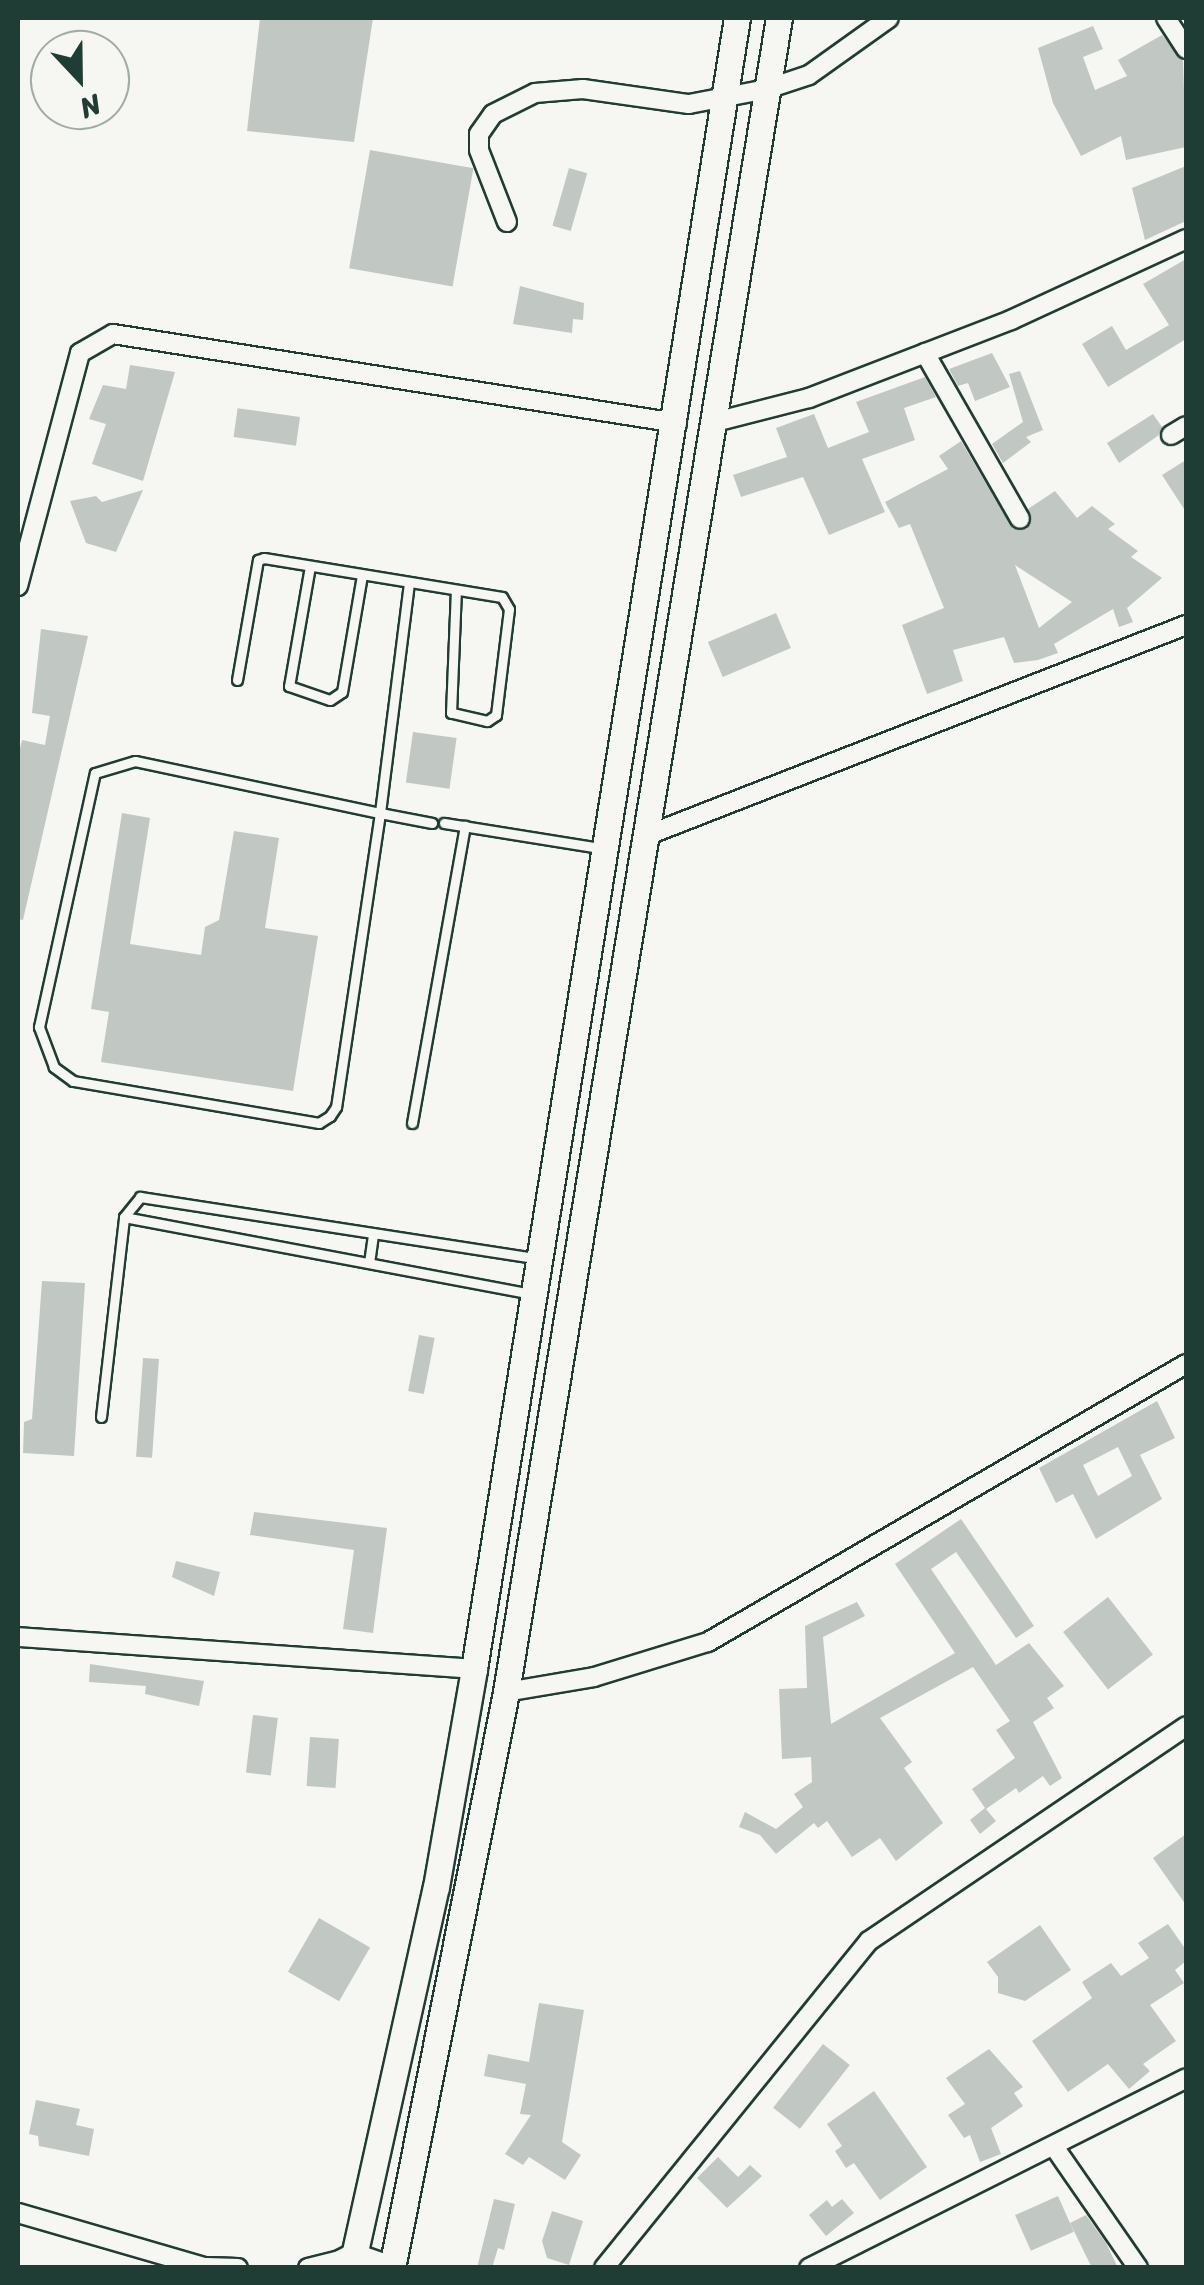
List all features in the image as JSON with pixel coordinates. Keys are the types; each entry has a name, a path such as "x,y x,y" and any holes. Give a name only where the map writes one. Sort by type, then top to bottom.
{"main road":[{"path":"737,18 676,423 474,1669 432,1906 340,2262 390,2268 506,1692 779,18"}],"street":[{"path":"507,222 478,150 479,134 493,114 535,93 583,89 689,104 767,89 809,75 888,18"},
{"path":"1166,18 1186,49"},
{"path":"711,422 808,398 925,353 1186,239"},
{"path":"18,586 26,519 80,353 113,334 676,423"},
{"path":"925,353 1020,520"},
{"path":"648,835 1186,625"},
{"path":"506,1692 594,1677 708,1642 1186,1364"},
{"path":"18,1637 474,1669"},
{"path":"604,2268 869,1941 1186,1726"},
{"path":"809,2268 1055,2148 1186,2078"},
{"path":"1055,2148 1138,2268"},
{"path":"18,2213 206,2267 238,2268"},
{"path":"308,2268 340,2262"}],"lane":[{"path":"237,680 254,564 264,558 502,597 509,609 496,715 487,721 451,714 456,590"},
{"path":"310,566 289,686 293,693 330,700 342,692 362,575"},
{"path":"409,582 380,813 336,1107 330,1116 319,1123 73,1081 54,1067 39,1027 95,773 135,761 380,813 432,823"},
{"path":"444,823 607,850"},
{"path":"412,1123 465,826"},
{"path":"101,1417 124,1217 140,1197 538,1258"},
{"path":"124,1217 533,1294"},
{"path":"369,1263 373,1233"}],"building":[{"path":"260,18 373,18 354,142 247,131"},
{"path":"1093,26 1103,49 1083,57 1095,90 1127,76 1118,60 1162,35 1183,61 1186,147 1126,160 1121,136 1081,156 1053,103 1038,48"},
{"path":"370,150 473,168 453,286 349,268"},
{"path":"1186,166 1186,221 1145,240 1132,188"},
{"path":"569,168 587,173 571,231 552,226"},
{"path":"1186,259 1186,339 1108,387 1082,344 1112,326 1126,350 1169,325 1143,284"},
{"path":"520,286 584,303 583,320 573,319 572,333 513,324"},
{"path":"992,353 1010,387 975,401 968,383 958,386 949,369"},
{"path":"130,365 175,372 143,481 92,464 106,424 89,419 103,385 126,389"},
{"path":"1020,371 1043,430 1026,437 1031,442 1003,463 992,444 1023,422 1009,374"},
{"path":"925,377 936,397 904,408 915,440 862,459 885,512 829,535 803,477 741,497 733,475 787,457 776,428 814,414 828,448 869,432 856,402"},
{"path":"238,408 300,417 296,446 234,437"},
{"path":"1153,414 1162,427 1159,435 1119,463 1107,443"},
{"path":"961,441 1013,529 1027,529 1028,509 1055,491 1077,518 1092,506 1115,524 1108,529 1138,551 1131,557 1162,578 1127,608 1133,622 1119,627 1113,609 1054,644 1058,653 1038,660 1014,663 1004,637 953,650 963,681 927,694 902,625 944,608 910,524 899,528 885,502 948,469 939,456","holes":["1015,565 1072,602 1039,628"]},
{"path":"1186,460 1186,512 1162,475"},
{"path":"143,490 116,552 86,543 70,501 96,496 102,502"},
{"path":"776,613 791,648 723,677 708,642"},
{"path":"41,629 88,636 23,920 18,919 18,757 22,740 45,745 50,716 32,713"},
{"path":"413,732 457,738 449,789 406,783"},
{"path":"122,813 150,818 130,944 201,955 205,927 219,920 234,831 279,838 265,928 318,936 293,1091 101,1062 109,1012 91,1009"},
{"path":"42,1281 85,1283 74,1456 23,1453 24,1422 32,1419"},
{"path":"419,1335 435,1338 424,1394 408,1391"},
{"path":"143,1358 159,1359 152,1458 136,1457"},
{"path":"1157,1401 1175,1438 1140,1455 1162,1499 1096,1539 1073,1494 1056,1503 1039,1468","holes":["1118,1447 1132,1476 1098,1496 1083,1465"]},
{"path":"254,1512 387,1528 373,1633 343,1629 354,1550 250,1535"},
{"path":"961,1519 1034,1626 1016,1638 956,1552 931,1569 996,1665 1029,1643 1064,1686 1047,1698 1054,1708 1033,1722 1062,1778 1050,1786 1043,1776 1019,1793 1016,1788 986,1809 996,1821 980,1834 970,1820 985,1808 972,1789 1015,1758 996,1730 1010,1721 973,1667 880,1718 912,1762 904,1768 943,1823 896,1861 880,1838 852,1857 827,1821 818,1828 814,1823 776,1854 760,1835 739,1827 745,1812 776,1829 803,1807 794,1794 812,1782 811,1757 782,1759 779,1689 807,1688 805,1626 857,1602 865,1616 823,1637 831,1724 955,1653 895,1564"},
{"path":"176,1561 220,1572 214,1596 172,1577"},
{"path":"1108,1597 1153,1655 1108,1690 1063,1632"},
{"path":"90,1664 204,1681 199,1706 145,1694 146,1686 89,1682"},
{"path":"253,1715 278,1718 271,1776 246,1773"},
{"path":"310,1737 339,1739 336,1788 307,1786"},
{"path":"1186,1834 1186,1905 1153,1858"},
{"path":"319,1918 370,1948 339,2001 288,1972"},
{"path":"1168,1924 1186,1950 1186,1961 1175,1970 1184,1983 1150,2005 1176,2041 1143,2064 1150,2071 1129,2089 1108,2064 1068,2092 1032,2041 1092,1998 1082,1982 1111,1963 1121,1976 1149,1958 1138,1943"},
{"path":"1040,1925 1071,1970 1025,2001 998,1993 998,1977 987,1962"},
{"path":"539,2003 584,2010 562,2142 581,2155 565,2180 529,2157 523,2165 505,2154 531,2115 520,2114 526,2084 484,2076 488,2054 529,2062"},
{"path":"823,2044 850,2065 800,2129 773,2108"},
{"path":"989,2049 1023,2087 1014,2093 1023,2106 991,2128 1001,2154 980,2162 970,2135 964,2138 948,2115 965,2104 946,2078"},
{"path":"874,2091 927,2167 880,2200 854,2163 846,2168 835,2151 842,2146 827,2124"},
{"path":"36,2100 80,2109 76,2125 94,2129 89,2156 39,2146 38,2136 29,2134"},
{"path":"718,2157 738,2177 750,2165 762,2176 727,2208 697,2178"},
{"path":"1058,2196 1074,2232 1031,2251 1015,2215"},
{"path":"494,2199 515,2204 504,2250 498,2248 492,2268 477,2268"},
{"path":"842,2199 854,2213 826,2236 809,2215 827,2200 832,2207"},
{"path":"552,2211 583,2221 569,2265 547,2258 542,2241"},
{"path":"1086,2215 1118,2268 1092,2268 1070,2223"}]}
